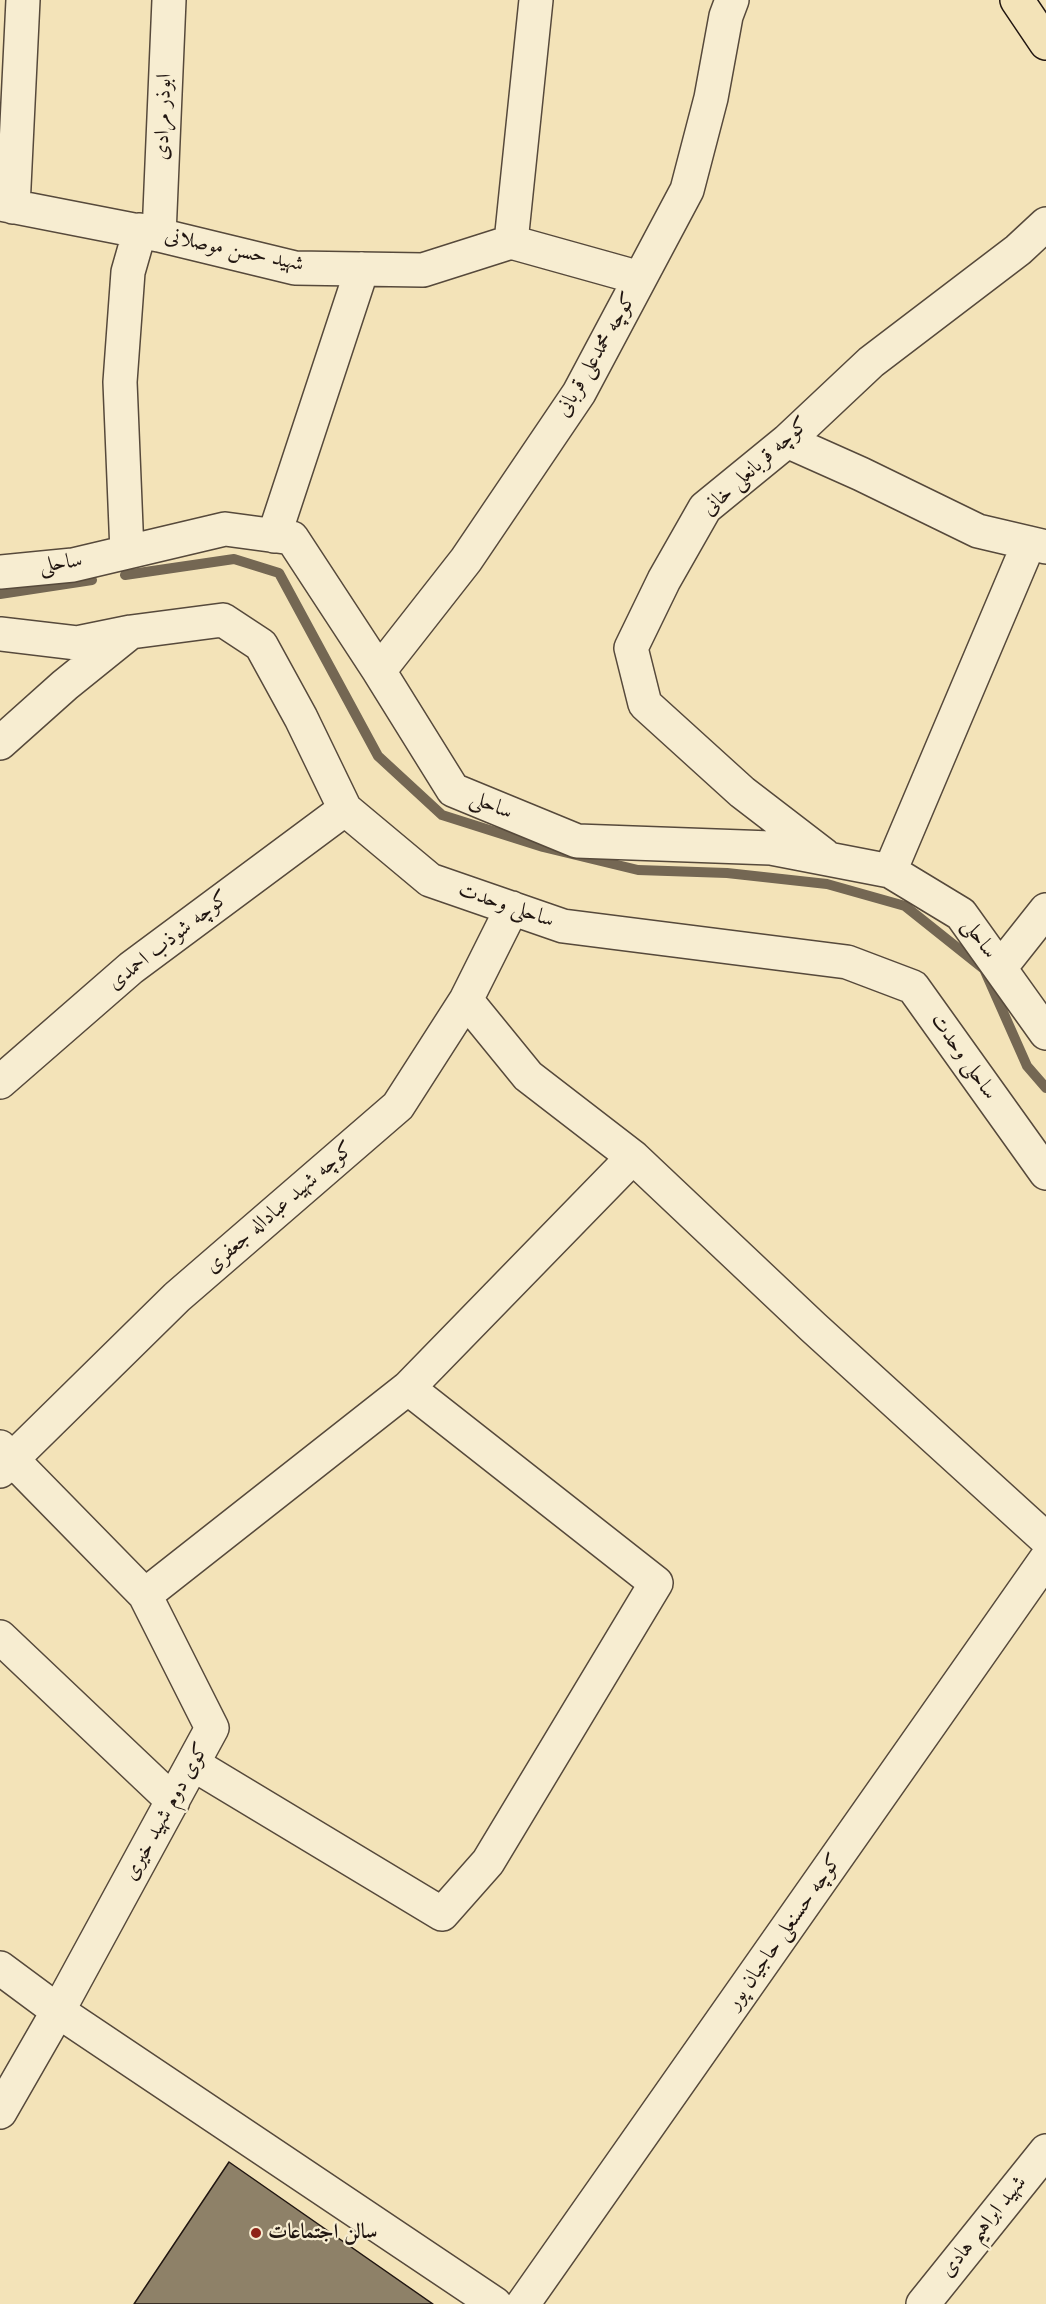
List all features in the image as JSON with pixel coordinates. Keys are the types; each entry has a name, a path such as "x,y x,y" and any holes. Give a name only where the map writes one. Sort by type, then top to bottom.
{"main road":[{"path":"1017,0 1046,43"}],"street":[{"path":"6,205 23,0"},
{"name":"ابوذر مرادی","path":"126,552 120,382 128,272 150,232 169,0"},
{"path":"536,0 511,242 640,278"},
{"name":"کوچه محمدعلی قربانی","path":"379,671 466,560 579,393 687,190 711,99 726,16 732,0"},
{"name":"شهید حسن موصلانی","path":"6,205 150,232 295,268 423,270 511,242"},
{"name":"کوچه قربانعلی خانی","path":"830,859 742,792 645,704 631,648 664,580 705,508 787,441 871,362 1018,250 1046,224"},
{"path":"274,536 362,269"},
{"path":"787,441 978,531 1037,545 890,871"},
{"name":"ساحلی","path":"0,572 73,565 225,529 292,538 453,790 577,841 771,848 890,871 961,914 1046,1033"},
{"name":"ساحلی وحدت","path":"0,634 77,643 131,632 223,620 261,645 301,718 345,809 430,880 563,926 847,962 913,987 1046,1173"},
{"path":"0,743 65,685 131,632"},
{"name":"کوچه شوذب احمدی","path":"0,1082 131,968 345,809"},
{"name":"کوچه شهید عباداله جعفری","path":"4,1459 177,1297 398,1106 466,1000 512,908"},
{"path":"1000,968 1046,910"},
{"path":"466,1000 528,1076 633,1157 813,1327 1046,1539"},
{"path":"145,1595 408,1388 633,1157"},
{"path":"193,1764 442,1914 488,1862 656,1583 408,1388"},
{"name":"کوی دوم شهید خیری","path":"0,2112 58,2012 212,1728 145,1595 4,1459"},
{"name":"کوچه حسنعلی حاجیان پور","path":"524,2304 1046,1559"},
{"path":"0,1637 173,1801"},
{"path":"0,1968 58,2012 495,2304"},
{"name":"شهید ابراهیم هادی","path":"923,2304 1046,2151"}],"building":[{"name":"سالن اجتماعات","path":"229,2162 433,2304 134,2304"}],"waterway":[{"path":"125,575 234,559 279,573 378,756 442,815 543,847 638,870 727,873 827,884 905,906 984,969 1027,1066 1046,1088"},
{"path":"0,594 92,580"}],"place":[{"name":"سالن اجتماعات","path":"256,2233"}]}
